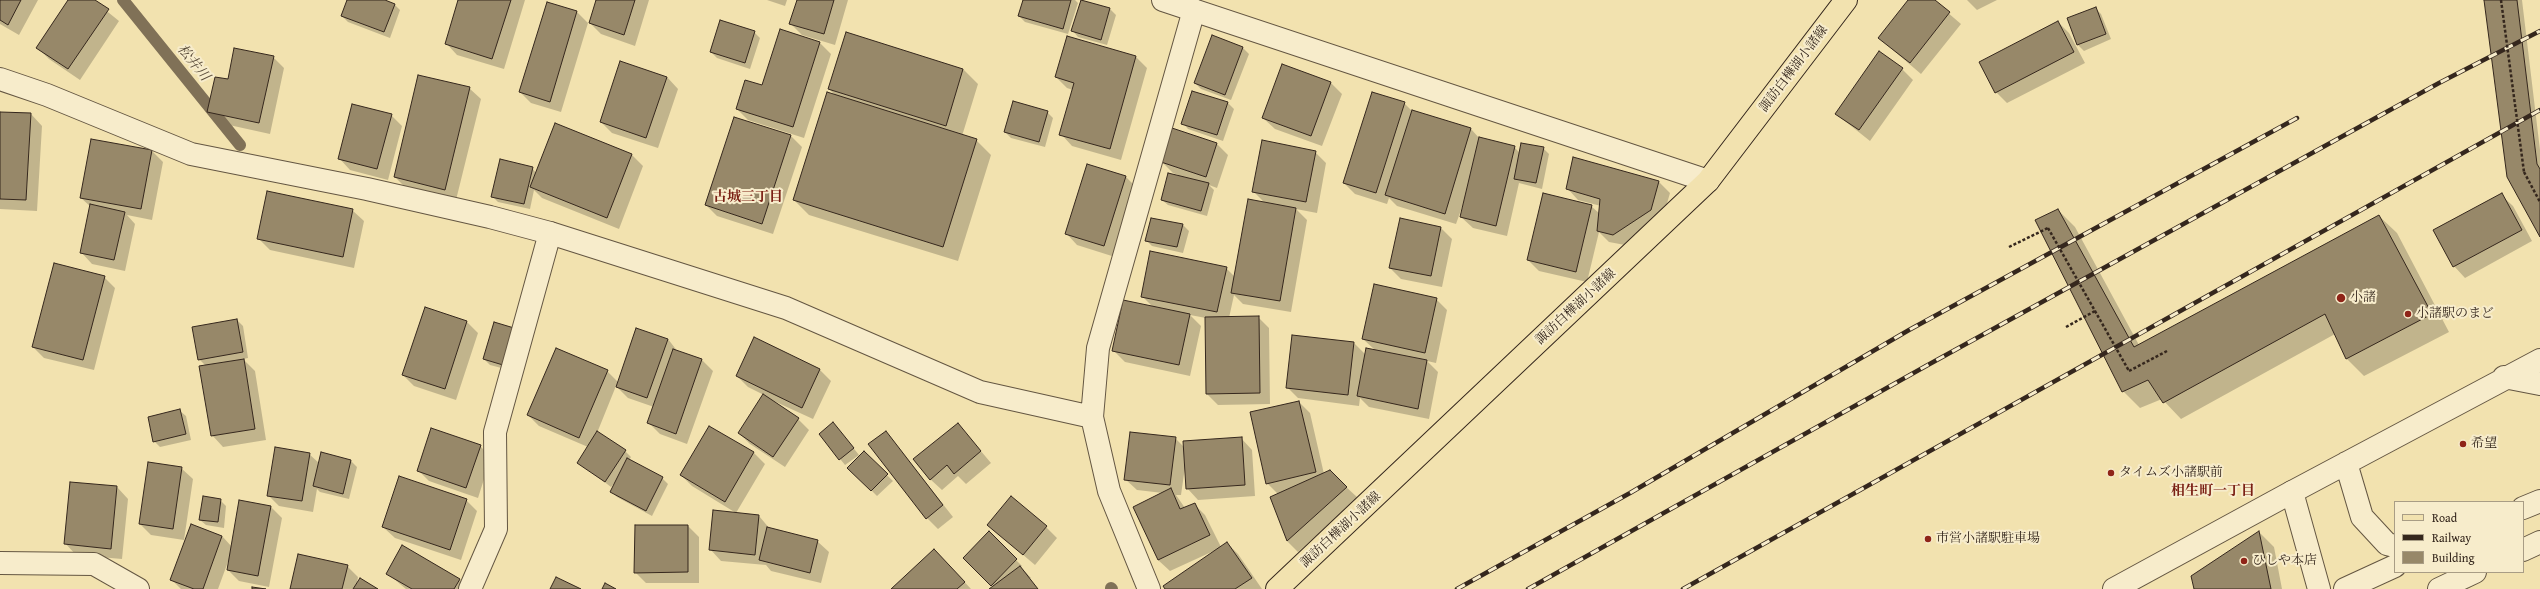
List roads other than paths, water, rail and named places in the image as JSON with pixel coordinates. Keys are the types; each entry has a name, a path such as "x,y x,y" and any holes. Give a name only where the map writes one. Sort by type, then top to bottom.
{"main road":[{"name":"諏訪白樺湖小諸線","path":"1278,589 1708,181 1846,0"}],"street":[{"path":"1164,0 1708,181"},
{"path":"1149,589 1109,491 1092,417 1098,348 1194,10"},
{"path":"0,79 47,95 191,154 375,191 490,217 550,233 786,308 980,392 1092,417"},
{"path":"470,589 496,529 495,432 550,233"},
{"path":"2114,589 2504,377 2540,360"},
{"path":"2504,377 2540,384"},
{"path":"2346,463 2362,517 2387,544 2394,546"},
{"path":"2292,492 2319,589"},
{"path":"2524,508 2540,501"},
{"path":"2524,550 2540,542"},
{"path":"0,563 94,564 138,589"},
{"path":"2345,589 2394,566"},
{"path":"2439,589 2473,573"}],"waterway":[{"name":"松井川","path":"123,0 240,145"}],"railway":[{"path":"1528,589 1926,366 2439,83 2540,31"},
{"path":"1683,589 2540,110"},
{"path":"1457,589 1630,493 1909,330 2297,118"}],"place":[{"name":"小諸","path":"2341,298"},
{"name":"小諸駅のまど","path":"2408,314"},
{"name":"希望","path":"2463,444"},
{"name":"タイムズ小諸駅前","path":"2111,473"},
{"name":"市営小諸駅駐車場","path":"1928,539"},
{"name":"ひしや本店","path":"2244,561"}],"district":[{"name":"古城三丁目","path":"748,197"},
{"name":"相生町一丁目","path":"2213,491"}]}
